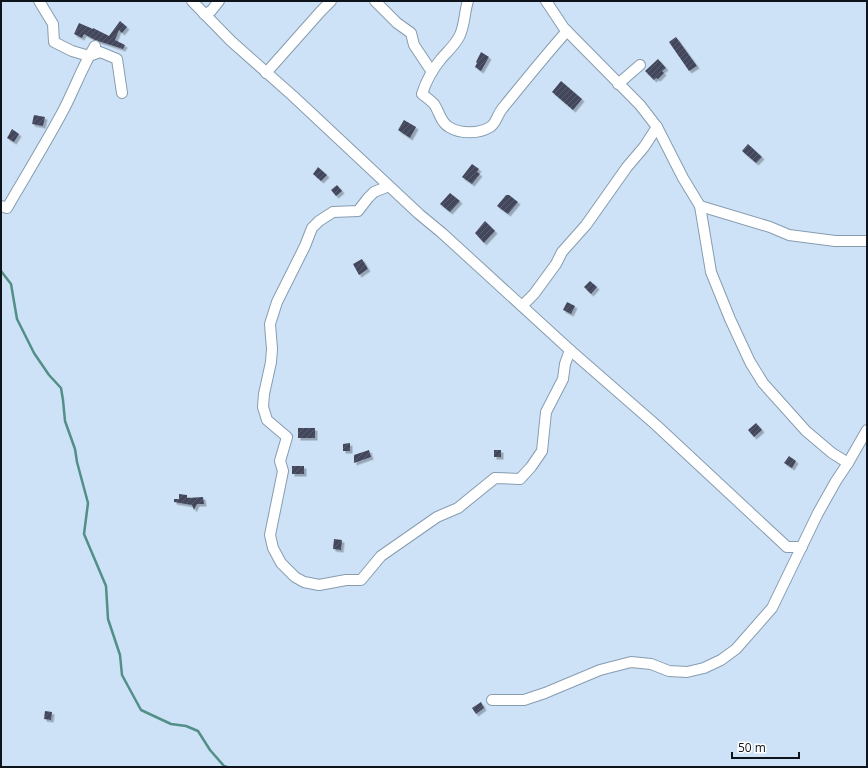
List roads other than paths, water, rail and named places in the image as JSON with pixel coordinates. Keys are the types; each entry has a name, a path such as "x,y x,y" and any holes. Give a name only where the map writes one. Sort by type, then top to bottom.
{"street":[{"path":"39,1 53,24 54,42 72,51 89,56 100,52 116,60 122,94"},
{"path":"192,1 231,41 419,214 656,425 787,547 802,547"},
{"path":"204,14 211,11 219,1"},
{"path":"266,72 321,10 331,1"},
{"path":"374,1 397,23 411,33 414,45 432,72"},
{"path":"468,1 460,36 454,46 442,58 432,72 426,82 422,94 434,104 439,116 448,127 466,132 480,132 492,126 500,111 567,31"},
{"path":"546,1 567,31 640,105 657,127 683,178 700,206 711,272 730,319 750,362 763,383 806,431 832,453 848,463"},
{"path":"1,206 7,208 44,148 95,46"},
{"path":"618,84 640,65"},
{"path":"522,306 534,294 562,252 586,225 627,167 644,147 657,127"},
{"path":"390,186 374,192 358,211 333,212 312,228 305,246 277,302 270,324 272,348 271,362 264,394 263,407 267,420 287,437 280,460 283,471 270,535 273,548 281,563 295,577 304,582 319,585 346,580 361,580 380,556 437,517 458,508 495,478 520,479 531,467 542,450 546,412 563,379 565,364 570,350"},
{"path":"700,206 770,227 789,235 835,241 867,241"},
{"path":"492,700 524,700 600,670 631,662 651,664 669,671 687,672 704,668 721,660 736,649 772,608 836,481 867,430"}],"waterway":[{"path":"1,271 11,284 17,319 34,353 49,375 61,388 65,421 75,449 88,503 84,534 106,586 108,619 120,655 122,675 141,710 171,724 186,726 198,731 210,750 224,766 227,767"}]}
